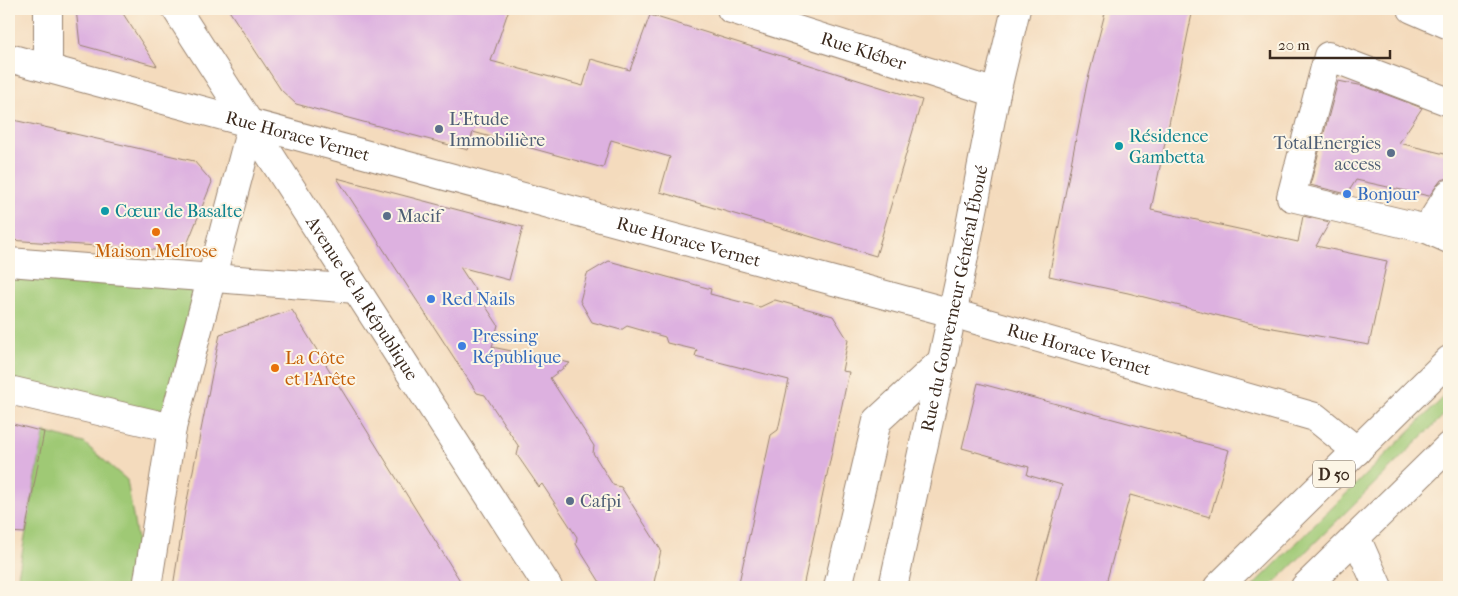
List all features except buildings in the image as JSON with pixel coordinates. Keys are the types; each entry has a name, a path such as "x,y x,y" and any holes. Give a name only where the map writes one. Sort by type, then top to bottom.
{"street":[{"path":"48,9 48,69"},
{"name":"Avenue de la République","path":"176,9 252,124 356,290 548,587"},
{"name":"Rue Kléber","path":"731,9 996,93"},
{"name":"Rue du Gouverneur Général Éboué","path":"893,587 943,360 996,93 1016,9"},
{"path":"1412,9 1449,25"},
{"path":"1449,102 1328,56 1291,197 1438,234 1449,194"},
{"name":"Rue Horace Vernet","path":"9,58 952,313 1315,417 1357,451"},
{"path":"147,587 172,428 252,124"},
{"path":"9,262 356,290"},
{"path":"838,587 877,421 943,360"},
{"name":"D 50","path":"1218,587 1449,360"},
{"path":"9,390 172,428"},
{"path":"1305,587 1449,446"},
{"path":"1356,537 1378,587"}],"green space":[{"path":"9,262 211,278 172,428 9,390"},
{"path":"1449,392 1449,410 1270,587 1252,587"},
{"path":"44,432 84,443 127,480 138,546 127,587 16,587"}],"place":[{"name":"L'Etude Immobilière","path":"439,129"},
{"name":"Résidence Gambetta","path":"1119,146"},
{"name":"TotalEnergies access","path":"1391,153"},
{"name":"Bonjour","path":"1347,194"},
{"name":"Cœur de Basalte","path":"105,211"},
{"name":"Macif","path":"387,216"},
{"name":"Maison Melrose","path":"156,232"},
{"name":"Red Nails","path":"431,299"},
{"name":"Pressing République","path":"462,346"},
{"name":"La Côte et l'Arête","path":"275,368"},
{"name":"Cafpi","path":"570,501"}]}
